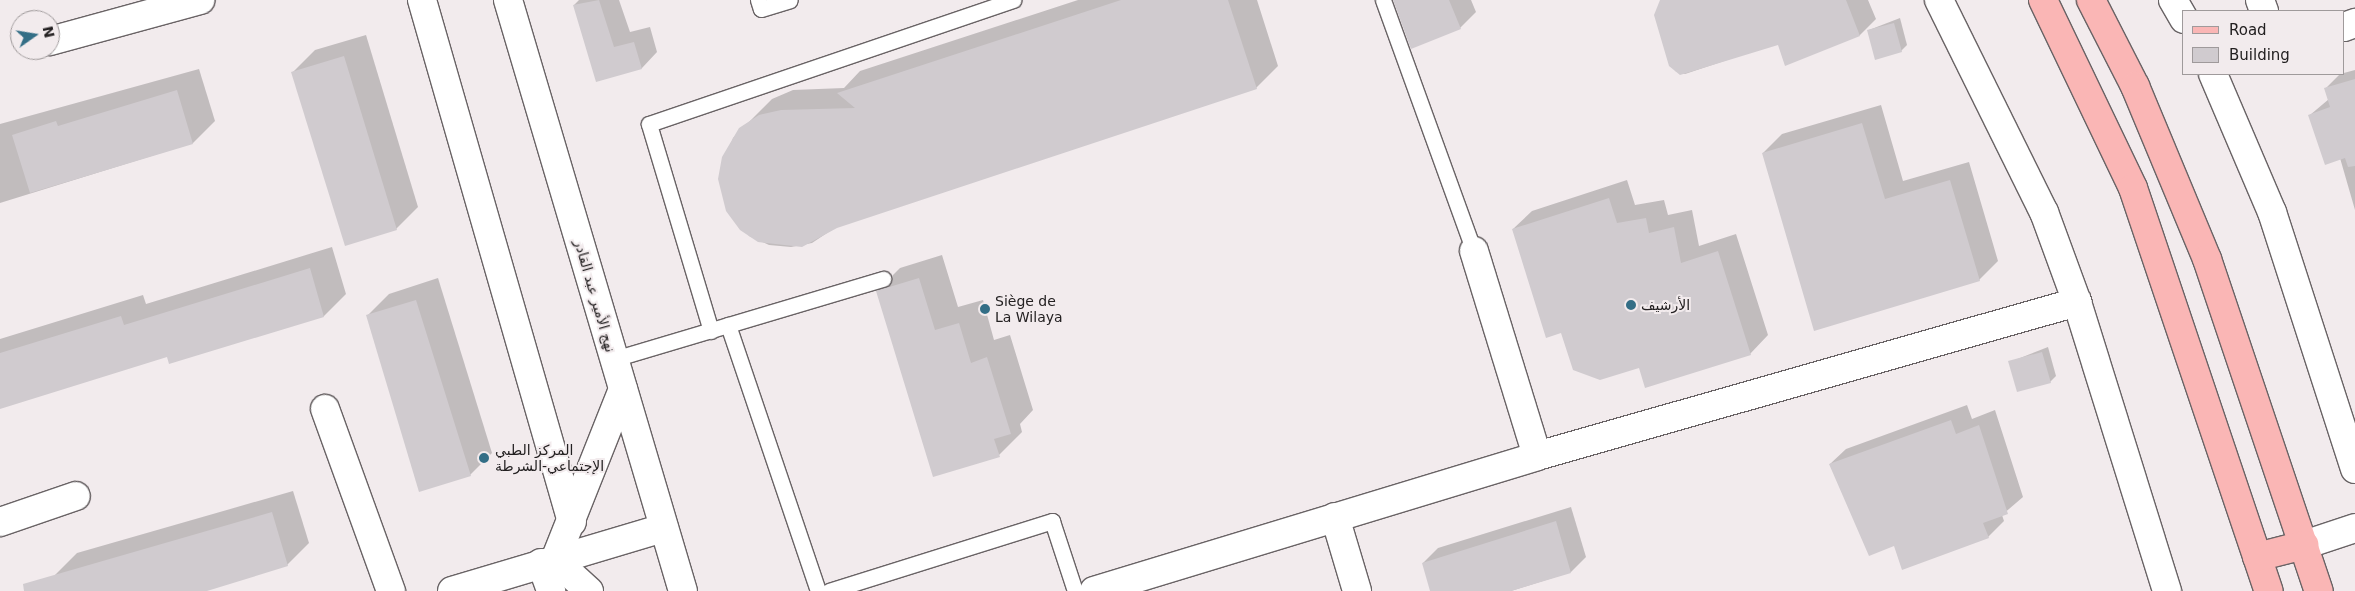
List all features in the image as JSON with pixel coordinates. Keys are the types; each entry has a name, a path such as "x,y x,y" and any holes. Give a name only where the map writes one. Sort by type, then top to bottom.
{"main road":[{"path":"2043,0 2132,188 2196,364 2257,557 2270,591"},
{"path":"2091,0 2135,86 2204,251 2319,591"},
{"path":"2257,557 2304,545"}],"street":[{"path":"60,37 200,0"},
{"path":"422,0 572,522"},
{"name":"نهج الأمير عبد القادر","path":"508,0 683,591"},
{"path":"1939,0 2044,212 2077,302 2167,591"},
{"path":"2174,0 2182,15"},
{"path":"2213,75 2272,212 2355,469"},
{"path":"1474,251 1537,456"},
{"path":"1094,591 1537,456 2077,302"},
{"path":"551,591 548,562 572,522 623,389"},
{"path":"325,408 391,591"},
{"path":"0,522 76,496"},
{"path":"1335,517 1357,591"},
{"path":"452,591 664,528"},
{"path":"2304,545 2355,528"},
{"path":"548,562 589,591"}],"lane":[{"path":"758,0 761,9 790,0"},
{"path":"711,331 649,124 1014,0"},
{"path":"1383,0 1474,251"},
{"path":"614,359 883,279"},
{"path":"728,325 818,591"},
{"path":"829,591 1052,521 1075,591"}],"building":[{"path":"599,0 614,47 634,42 642,69 596,82 573,5"},
{"path":"1121,0 1228,0 1257,89 837,228 802,247 758,242 740,230 726,211 718,179 722,157 739,128 759,115 781,110 855,108 837,93"},
{"path":"1393,0 1449,0 1461,29 1411,49"},
{"path":"1660,0 1846,0 1860,36 1785,66 1778,45 1680,75 1669,66 1654,15"},
{"path":"1894,23 1902,52 1875,60 1867,30"},
{"path":"344,56 397,230 345,246 291,72"},
{"path":"2355,79 2355,166 2348,167 2345,158 2325,165 2308,115 2330,107 2324,88"},
{"path":"177,90 193,144 30,193 12,135 56,121 58,126"},
{"path":"1862,123 1885,199 1950,180 1980,281 1814,331 1762,153"},
{"path":"1609,198 1617,223 1646,218 1649,233 1674,227 1681,263 1718,251 1751,355 1645,388 1639,368 1600,380 1573,370 1561,333 1546,338 1512,229"},
{"path":"310,268 324,317 169,364 167,357 0,409 0,353 121,316 124,325"},
{"path":"919,278 935,330 959,323 971,363 987,357 1011,434 994,439 1000,457 933,477 876,291"},
{"path":"416,300 471,476 419,492 366,315"},
{"path":"2042,352 2051,383 2017,392 2008,361"},
{"path":"1951,420 1956,434 1979,425 2008,514 1983,523 1989,538 1902,570 1894,546 1869,556 1829,464"},
{"path":"272,512 288,566 207,591 24,591 23,584"},
{"path":"1556,521 1571,573 1511,591 1430,591 1422,563"}],"place":[{"name":"الأرشيف","path":"1631,305"},
{"name":"Siège de La Wilaya","path":"985,309"},
{"name":"المركز الطبي الإجتماعي-الشرطة","path":"484,458"}]}
